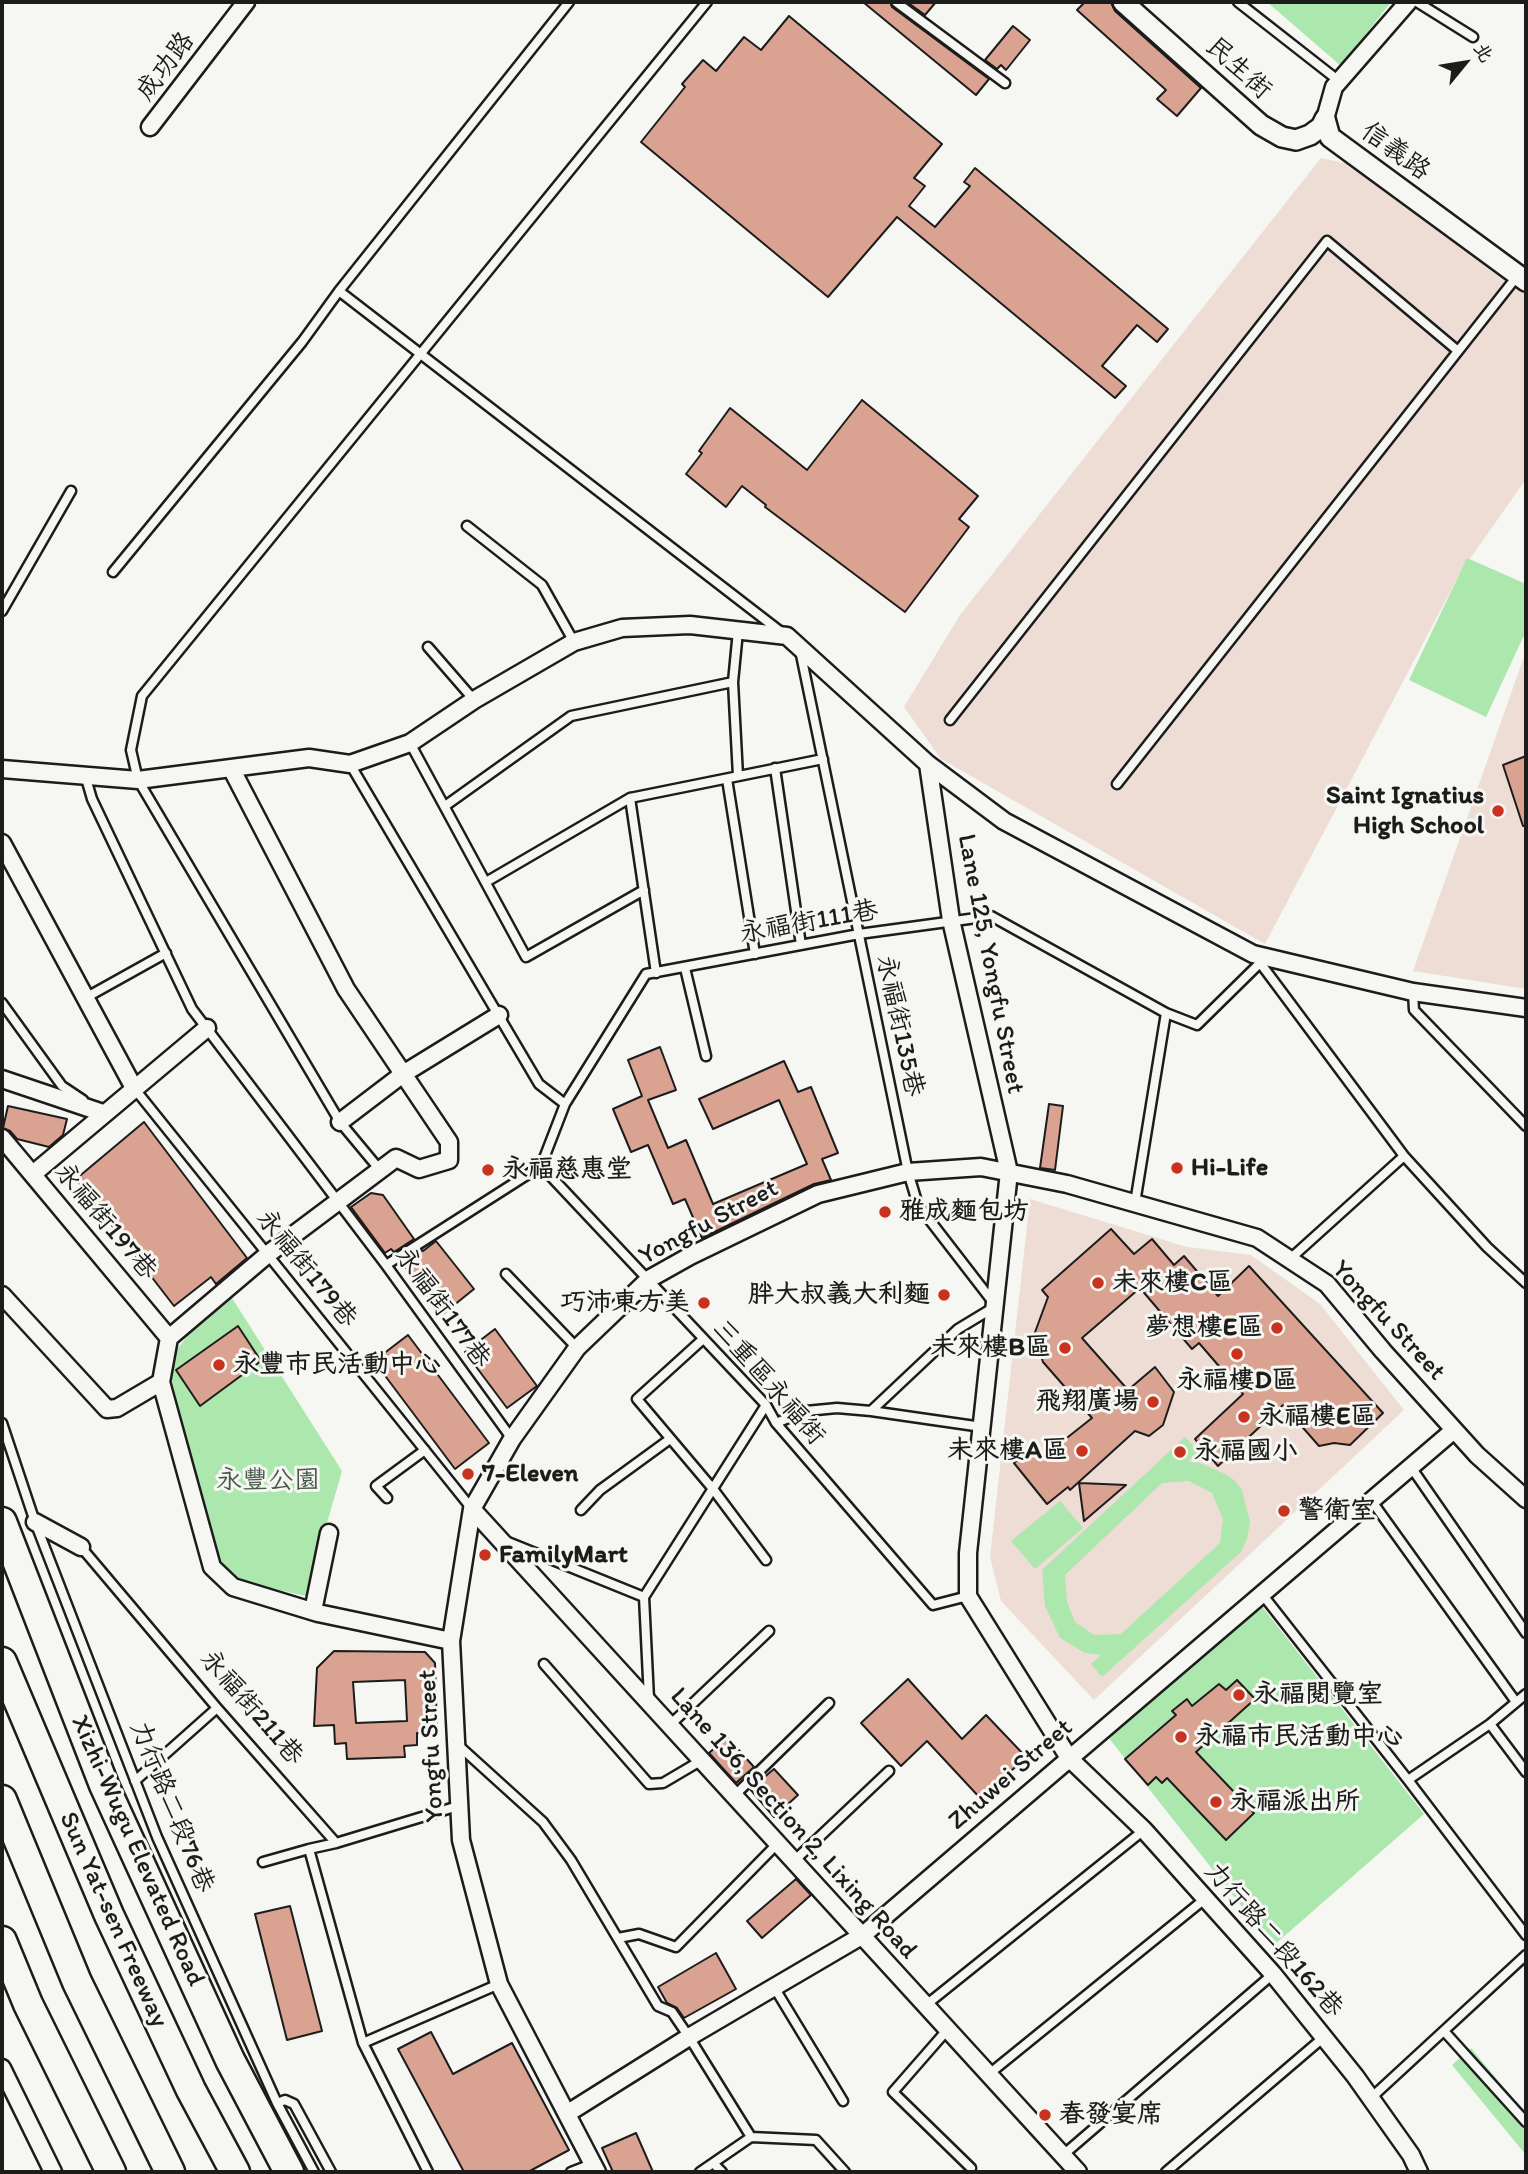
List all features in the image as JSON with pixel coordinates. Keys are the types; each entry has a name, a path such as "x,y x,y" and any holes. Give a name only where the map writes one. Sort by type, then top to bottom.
{"highway":[{"name":"Xizhi-Wugu Elevated Road","path":"2,1521 104,1786 230,2060 289,2172"},
{"name":"Sun Yat-sen Freeway","path":"2,1662 109,1915 191,2090 235,2172"},
{"name":"Sun Yat-sen Freeway","path":"2,1800 77,1982 170,2172"},
{"path":"2,1941 28,2004 111,2172"}],"street":[{"name":"成功路","path":"150,127 246,2"},
{"name":"信義路","path":"1408,2 1334,87 1325,119 1330,136 1522,278"},
{"name":"民生街","path":"1127,3 1261,125 1282,137 1296,140 1310,135 1321,127 1325,119"},
{"path":"2,769 138,780 309,758 350,764 411,743 474,700 574,642 622,628 690,625 787,636 928,764 1004,821 1257,959 1413,992 1526,1008"},
{"name":"Lane 125, Yongfu Street","path":"928,764 951,920 1009,1172 968,1553 968,1596"},
{"path":"231,768 346,989 449,1142 449,1160 419,1169 396,1158 268,1254 169,1338 161,1382 212,1567 233,1587 313,1611 452,1641"},
{"path":"2,842 134,1088"},
{"path":"340,1122 404,1074 499,1015"},
{"path":"33,1174 207,1028"},
{"path":"2,1079 103,1113"},
{"name":"永福街197巷","path":"2,1138 169,1338"},
{"name":"Yongfu Street","path":"596,2167 499,1984 461,1840 452,1641 472,1509 508,1433 577,1348 649,1279 690,1256 818,1194 908,1171 981,1167 1067,1184 1257,1238 1327,1284 1477,1455 1526,1499"},
{"path":"2,1295 107,1409 117,1408 161,1382"},
{"name":"Zhuwei Street","path":"568,2113 863,1935 1454,1430"},
{"name":"Lane 136, Section 2, Lixing Road","path":"472,1509 1077,2172"},
{"name":"永福街211巷","path":"35,1522 82,1548"},
{"path":"313,1611 329,1533"},
{"name":"力行路二段162巷","path":"968,1596 1069,1758 1144,1830 1273,1974 1371,2098 1411,2155 1419,2172"},
{"path":"2,2068 53,2172"}],"lane":[{"path":"113,572 302,342 339,291 569,2"},
{"path":"380,1170 340,1122 138,780 131,750 142,696 707,2"},
{"path":"896,2 1005,83"},
{"path":"1238,2 1339,81"},
{"path":"1417,2 1473,37"},
{"path":"950,720 1327,241 1458,351"},
{"path":"1117,784 1458,351 1522,278"},
{"path":"339,291 787,636"},
{"path":"2,611 71,491"},
{"path":"467,526 542,585 574,642"},
{"path":"738,631 733,682 738,776"},
{"path":"428,646 474,700"},
{"name":"永福街135巷","path":"800,647 908,1171 918,1205 996,1306"},
{"path":"445,806 572,716 733,682"},
{"path":"411,743 526,957 644,890"},
{"path":"486,882 630,799 823,759"},
{"path":"350,764 539,1084 565,1104"},
{"path":"775,768 801,945"},
{"path":"85,775 92,799 192,1009 386,1265 508,1433"},
{"path":"727,779 755,954"},
{"path":"386,1265 541,1166 565,1104 646,974 656,973 630,799"},
{"name":"永福街111巷","path":"656,973 859,934 991,916 1166,1013 1197,1025 1257,959"},
{"path":"87,997 166,953"},
{"path":"1257,959 1404,1156 1487,1247 1526,1283"},
{"path":"684,968 706,1056"},
{"path":"1413,992 1415,1010 1526,1126"},
{"path":"2,1003 62,1086 103,1113"},
{"path":"1135,1203 1166,1013"},
{"name":"永福街179巷","path":"134,1088 472,1509"},
{"path":"1290,1259 1404,1156"},
{"name":"三重區永福街","path":"541,1166 766,1405 776,1423 933,1605 968,1596"},
{"name":"永福街177巷","path":"338,1202 508,1433"},
{"path":"506,1274 577,1348"},
{"path":"871,1411 958,1329 996,1306"},
{"path":"702,1340 637,1399 713,1489 766,1560"},
{"path":"649,1702 644,1597 766,1405"},
{"path":"776,1423 806,1411 837,1408 982,1427"},
{"name":"力行路二段76巷","path":"2,1423 35,1522 163,1850 278,2104 314,2172"},
{"path":"581,1510 600,1490 670,1439"},
{"path":"387,1498 376,1486 425,1450"},
{"path":"1411,1467 1526,1633"},
{"path":"1371,1500 1516,1702"},
{"path":"499,1538 644,1597"},
{"name":"永福街211巷","path":"82,1548 336,1843"},
{"path":"1262,1594 1526,1936"},
{"path":"670,1725 769,1631"},
{"path":"544,1664 649,1784 663,1783 702,1760"},
{"path":"1408,1780 1490,1724 1526,1695"},
{"path":"735,1796 829,1703"},
{"path":"135,1781 217,1708"},
{"path":"1490,1724 1526,1772"},
{"path":"455,1743 543,1822 571,1860 658,2006 672,2012 690,2037 751,2137"},
{"path":"794,1861 888,1771"},
{"path":"263,1862 458,1806"},
{"path":"926,2005 1144,1830"},
{"path":"618,1938 639,1934 676,1947 778,1843"},
{"path":"309,1849 363,2043 428,2172"},
{"path":"989,2074 1206,1898"},
{"path":"1371,2098 1526,1955"},
{"path":"1062,2156 1273,1974"},
{"path":"363,2043 499,1984"},
{"path":"774,1987 843,2101"},
{"path":"948,2029 893,2092 971,2168"},
{"path":"1444,2031 1526,2122"},
{"path":"1166,2172 1324,2037"},
{"path":"278,2104 285,2100 294,2104 331,2172"},
{"path":"700,2172 751,2137 816,2140 845,2172"},
{"path":"714,2164 722,2172"},
{"path":"571,2172 596,2167"}],"shaded area":[{"path":"1321,158 1349,164 1526,292 1526,479 1460,573 1265,944 941,759 904,707 960,615"},
{"name":"Saint Ignatius High School","path":"1526,651 1526,989 1413,971"},
{"name":"永福國小","path":"1030,1199 1187,1247 1251,1255 1320,1304 1404,1410 1094,1700 1001,1601 990,1557"}],"green space":[{"path":"1267,2 1391,2 1341,66"},
{"path":"1467,558 1526,584 1526,631 1486,717 1409,680"},
{"name":"永豐公園","path":"232,1298 342,1471 306,1596 234,1580 220,1561 169,1371 175,1352 195,1326"},
{"path":"1185,1437 1199,1452 1188,1462 1200,1463 1223,1473 1234,1480 1242,1490 1250,1522 1241,1552 1102,1677 1091,1664 1101,1655 1085,1653 1060,1638 1045,1606 1042,1570","holes":["1189,1481 1212,1493 1223,1519 1220,1543 1121,1634 1094,1635 1075,1622 1067,1602 1065,1575 1162,1483"]},
{"path":"1060,1501 1083,1528 1035,1569 1011,1541"},
{"path":"1261,1605 1424,1814 1273,1946 1108,1737"},
{"path":"1471,2048 1526,2114 1526,2155 1452,2065"}],"building":[{"path":"863,2 890,2 892,7 989,79 976,95"},
{"path":"907,2 936,2 925,15"},
{"path":"1085,2 1111,2 1115,11 1201,88 1177,116 1157,99 1166,90 1077,10"},
{"path":"789,16 942,144 914,178 925,186 909,206 935,227 970,186 964,182 975,168 1168,329 1157,342 1137,325 1102,366 1126,386 1115,398 897,217 828,297 641,142 685,87 682,84 703,60 716,71 744,37 761,50"},
{"path":"1013,26 1030,40 1006,70 1001,65 997,69 985,60"},
{"path":"862,400 978,496 959,519 969,527 905,612 765,507 766,505 742,486 726,507 686,474 730,408 807,470"},
{"path":"1526,756 1526,826 1523,826 1503,765"},
{"path":"660,1047 676,1090 648,1100 668,1148 686,1140 713,1204 807,1164 779,1100 713,1129 699,1099 784,1061 798,1092 811,1087 838,1153 822,1159 831,1180 814,1184 702,1238 685,1199 673,1204 648,1145 631,1152 613,1109 642,1096 628,1060"},
{"path":"1049,1104 1063,1106 1055,1170 1040,1168"},
{"path":"8,1106 67,1119 63,1135 49,1147 17,1139 3,1128"},
{"path":"144,1122 247,1258 216,1284 211,1277 174,1306 76,1179"},
{"path":"371,1193 383,1195 414,1239 394,1252 391,1249 385,1253 351,1207"},
{"path":"1111,1229 1134,1254 1152,1239 1174,1265 1184,1256 1218,1296 1249,1266 1383,1413 1350,1445 1334,1443 1319,1446 1283,1405 1218,1466 1195,1439 1243,1394 1199,1343 1192,1349 1140,1288 1082,1338 1128,1390 1155,1367 1174,1392 1163,1425 1149,1436 1135,1431 1070,1490 1068,1487 1047,1504 1014,1463 1035,1445 1044,1456 1092,1418 1043,1362 1034,1335 1048,1297 1042,1290"},
{"path":"436,1241 474,1289 443,1314 402,1263"},
{"name":"永豐市民活動中心","path":"238,1326 261,1361 200,1406 176,1370"},
{"path":"495,1329 537,1386 507,1408 465,1352"},
{"path":"408,1335 489,1443 455,1469 374,1361"},
{"path":"1079,1483 1126,1485 1084,1521"},
{"path":"334,1651 425,1652 435,1663 437,1732 417,1733 417,1745 404,1746 405,1757 347,1759 346,1743 335,1744 334,1725 314,1726 317,1668","holes":["405,1680 407,1721 356,1723 353,1682"]},
{"path":"908,1679 962,1739 986,1715 1026,1757 981,1799 927,1741 901,1766 861,1723"},
{"name":"永福市民活動中心","path":"1237,1680 1255,1699 1196,1752 1254,1813 1226,1840 1167,1778 1162,1783 1156,1777 1148,1785 1125,1759 1176,1715 1172,1711 1187,1699 1192,1706 1219,1684 1226,1690"},
{"path":"727,1737 754,1767 736,1783 709,1753"},
{"path":"774,1769 798,1795 774,1817 750,1789"},
{"path":"796,1879 811,1895 762,1938 747,1921"},
{"path":"290,1906 322,2031 287,2040 255,1914"},
{"path":"716,1953 736,1989 684,2018 677,2008 667,2003 658,1987"},
{"path":"431,2032 453,2074 512,2043 569,2150 528,2172 464,2172 398,2049"},
{"path":"636,2133 653,2172 613,2172 602,2148"}],"place":[{"name":"Saint Ignatius High School","path":"1498,811"},
{"name":"Hi-Life","path":"1177,1168"},
{"name":"永福慈惠堂","path":"488,1170"},
{"name":"雅成麵包坊","path":"885,1212"},
{"name":"未來樓C區","path":"1098,1283"},
{"name":"胖大叔義大利麵","path":"944,1295"},
{"name":"巧沛東方美","path":"704,1303"},
{"name":"夢想樓E區","path":"1277,1328"},
{"name":"未來樓B區","path":"1065,1348"},
{"name":"永福樓D區","path":"1237,1354"},
{"name":"永豐市民活動中心","path":"219,1365"},
{"name":"飛翔廣場","path":"1153,1402"},
{"name":"永福樓E區","path":"1244,1417"},
{"name":"未來樓A區","path":"1082,1451"},
{"name":"永福國小","path":"1180,1452"},
{"name":"7-Eleven","path":"468,1474"},
{"name":"警衛室","path":"1284,1511"},
{"name":"FamilyMart","path":"485,1555"},
{"name":"永福閱覽室","path":"1239,1695"},
{"name":"永福市民活動中心","path":"1181,1737"},
{"name":"永福派出所","path":"1216,1802"},
{"name":"春發宴席","path":"1045,2115"}]}
